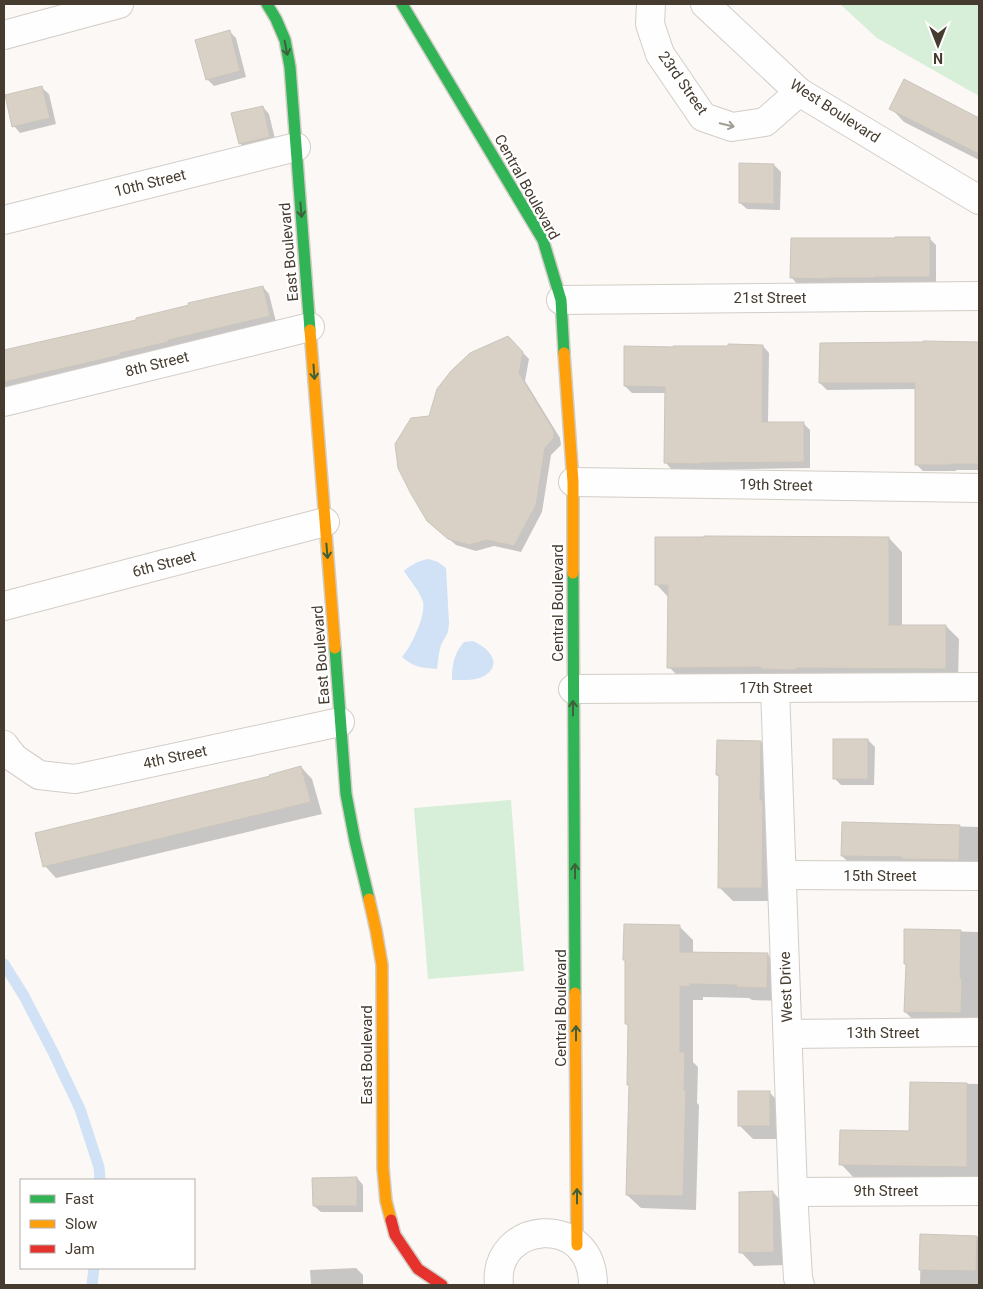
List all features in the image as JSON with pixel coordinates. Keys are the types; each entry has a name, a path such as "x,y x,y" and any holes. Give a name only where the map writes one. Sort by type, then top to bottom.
{"street":[{"path":"4,35 119,4"},
{"name":"East Boulevard","path":"267,4 285,40 290,67 346,794 382,965 383,1168 386,1201 395,1235 418,1269 442,1285"},
{"name":"Central Boulevard","path":"402,4 543,240 561,300 573,482 577,1245"},
{"name":"23rd Street","path":"651,4 650,24 660,54 703,117 732,127 766,122 799,92"},
{"name":"West Boulevard","path":"705,4 799,92 979,200"},
{"name":"10th Street","path":"4,220 296,147"},
{"name":"21st Street","path":"561,300 979,296"},
{"name":"8th Street","path":"4,402 310,327"},
{"name":"19th Street","path":"573,482 979,488"},
{"name":"6th Street","path":"4,606 325,522"},
{"name":"17th Street","path":"573,689 979,687"},
{"name":"West Drive","path":"775,688 793,1192 800,1285"},
{"name":"4th Street","path":"9,751 39,775 75,779 340,722"},
{"name":"15th Street","path":"782,875 979,876"},
{"name":"13th Street","path":"788,1034 979,1032"},
{"name":"9th Street","path":"793,1192 979,1191"},
{"path":"499,1285 498,1278 501,1263 509,1250 520,1240 534,1234 550,1232 565,1236 587,1256 592,1270 593,1285"}],"green space":[{"path":"840,4 979,4 979,96 877,38"},
{"path":"511,800 524,971 428,979 414,808"}],"water":[{"path":"429,559 438,562 446,568 449,623 448,632 441,645 437,669 418,666 402,657 417,631 423,608 420,594 404,571 415,563"},
{"path":"473,641 484,647 492,656 493,666 490,671 480,678 452,680 453,664 458,650 464,642"}],"building":[{"path":"230,30 240,71 206,80 195,40"},
{"path":"904,79 979,118 979,154 889,109"},
{"path":"42,86 50,118 12,127 5,95"},
{"path":"263,106 270,137 239,144 231,113"},
{"path":"739,163 774,164 774,204 739,203"},
{"path":"930,237 930,277 790,278 791,238"},
{"path":"263,286 270,316 168,340 168,342 120,353 121,355 4,382 4,350 136,320 136,318 189,305 188,303"},
{"path":"508,336 523,352 519,373 554,431 554,438 545,448 536,505 514,546 487,540 469,545 448,539 427,521 398,468 395,444 411,418 429,416 437,389 451,371 470,353"},
{"path":"979,342 979,464 915,465 915,383 819,383 820,343"},
{"path":"728,344 763,345 762,422 804,422 804,462 664,463 665,387 624,386 624,346 728,346"},
{"path":"655,537 889,537 889,625 946,625 946,669 796,668 796,670 761,669 761,667 667,668 668,585 655,585"},
{"path":"833,739 868,739 868,779 833,779"},
{"path":"717,740 761,741 760,800 763,800 762,888 718,888 719,775 716,775"},
{"path":"301,766 311,802 43,867 35,833 270,776"},
{"path":"842,822 960,825 959,860 841,856"},
{"path":"624,924 680,925 680,952 768,953 767,988 737,987 737,985 690,984 690,987 680,986 680,1052 685,1052 684,1090 686,1090 683,1196 626,1195 629,1085 627,1085 628,1024 625,1024 625,960 623,960"},
{"path":"904,929 961,930 961,1013 904,1012 906,964 904,964"},
{"path":"910,1082 967,1083 967,1167 839,1165 840,1130 909,1131"},
{"path":"738,1091 770,1091 770,1126 738,1126"},
{"path":"357,1177 357,1206 313,1206 312,1178"},
{"path":"773,1191 774,1252 739,1253 739,1192"},
{"path":"920,1234 977,1236 976,1271 919,1270"}],"waterway":[{"path":"4,964 24,996 80,1109 99,1167 100,1179"},
{"path":"92,1285 94,1269"}],"traffic: fast":[{"path":"267,4 285,40 290,67 310,330"},
{"path":"402,4 543,240 561,300 564,353"},
{"path":"573,573 575,993"},
{"path":"335,648 346,794 369,899"}],"traffic: slow":[{"path":"310,330 335,648"},
{"path":"564,353 573,482 573,573"},
{"path":"369,899 382,965 383,1168 386,1201 391,1220"},
{"path":"575,993 577,1245"}],"traffic: jam":[{"path":"391,1220 395,1235 418,1269 442,1285"}]}
